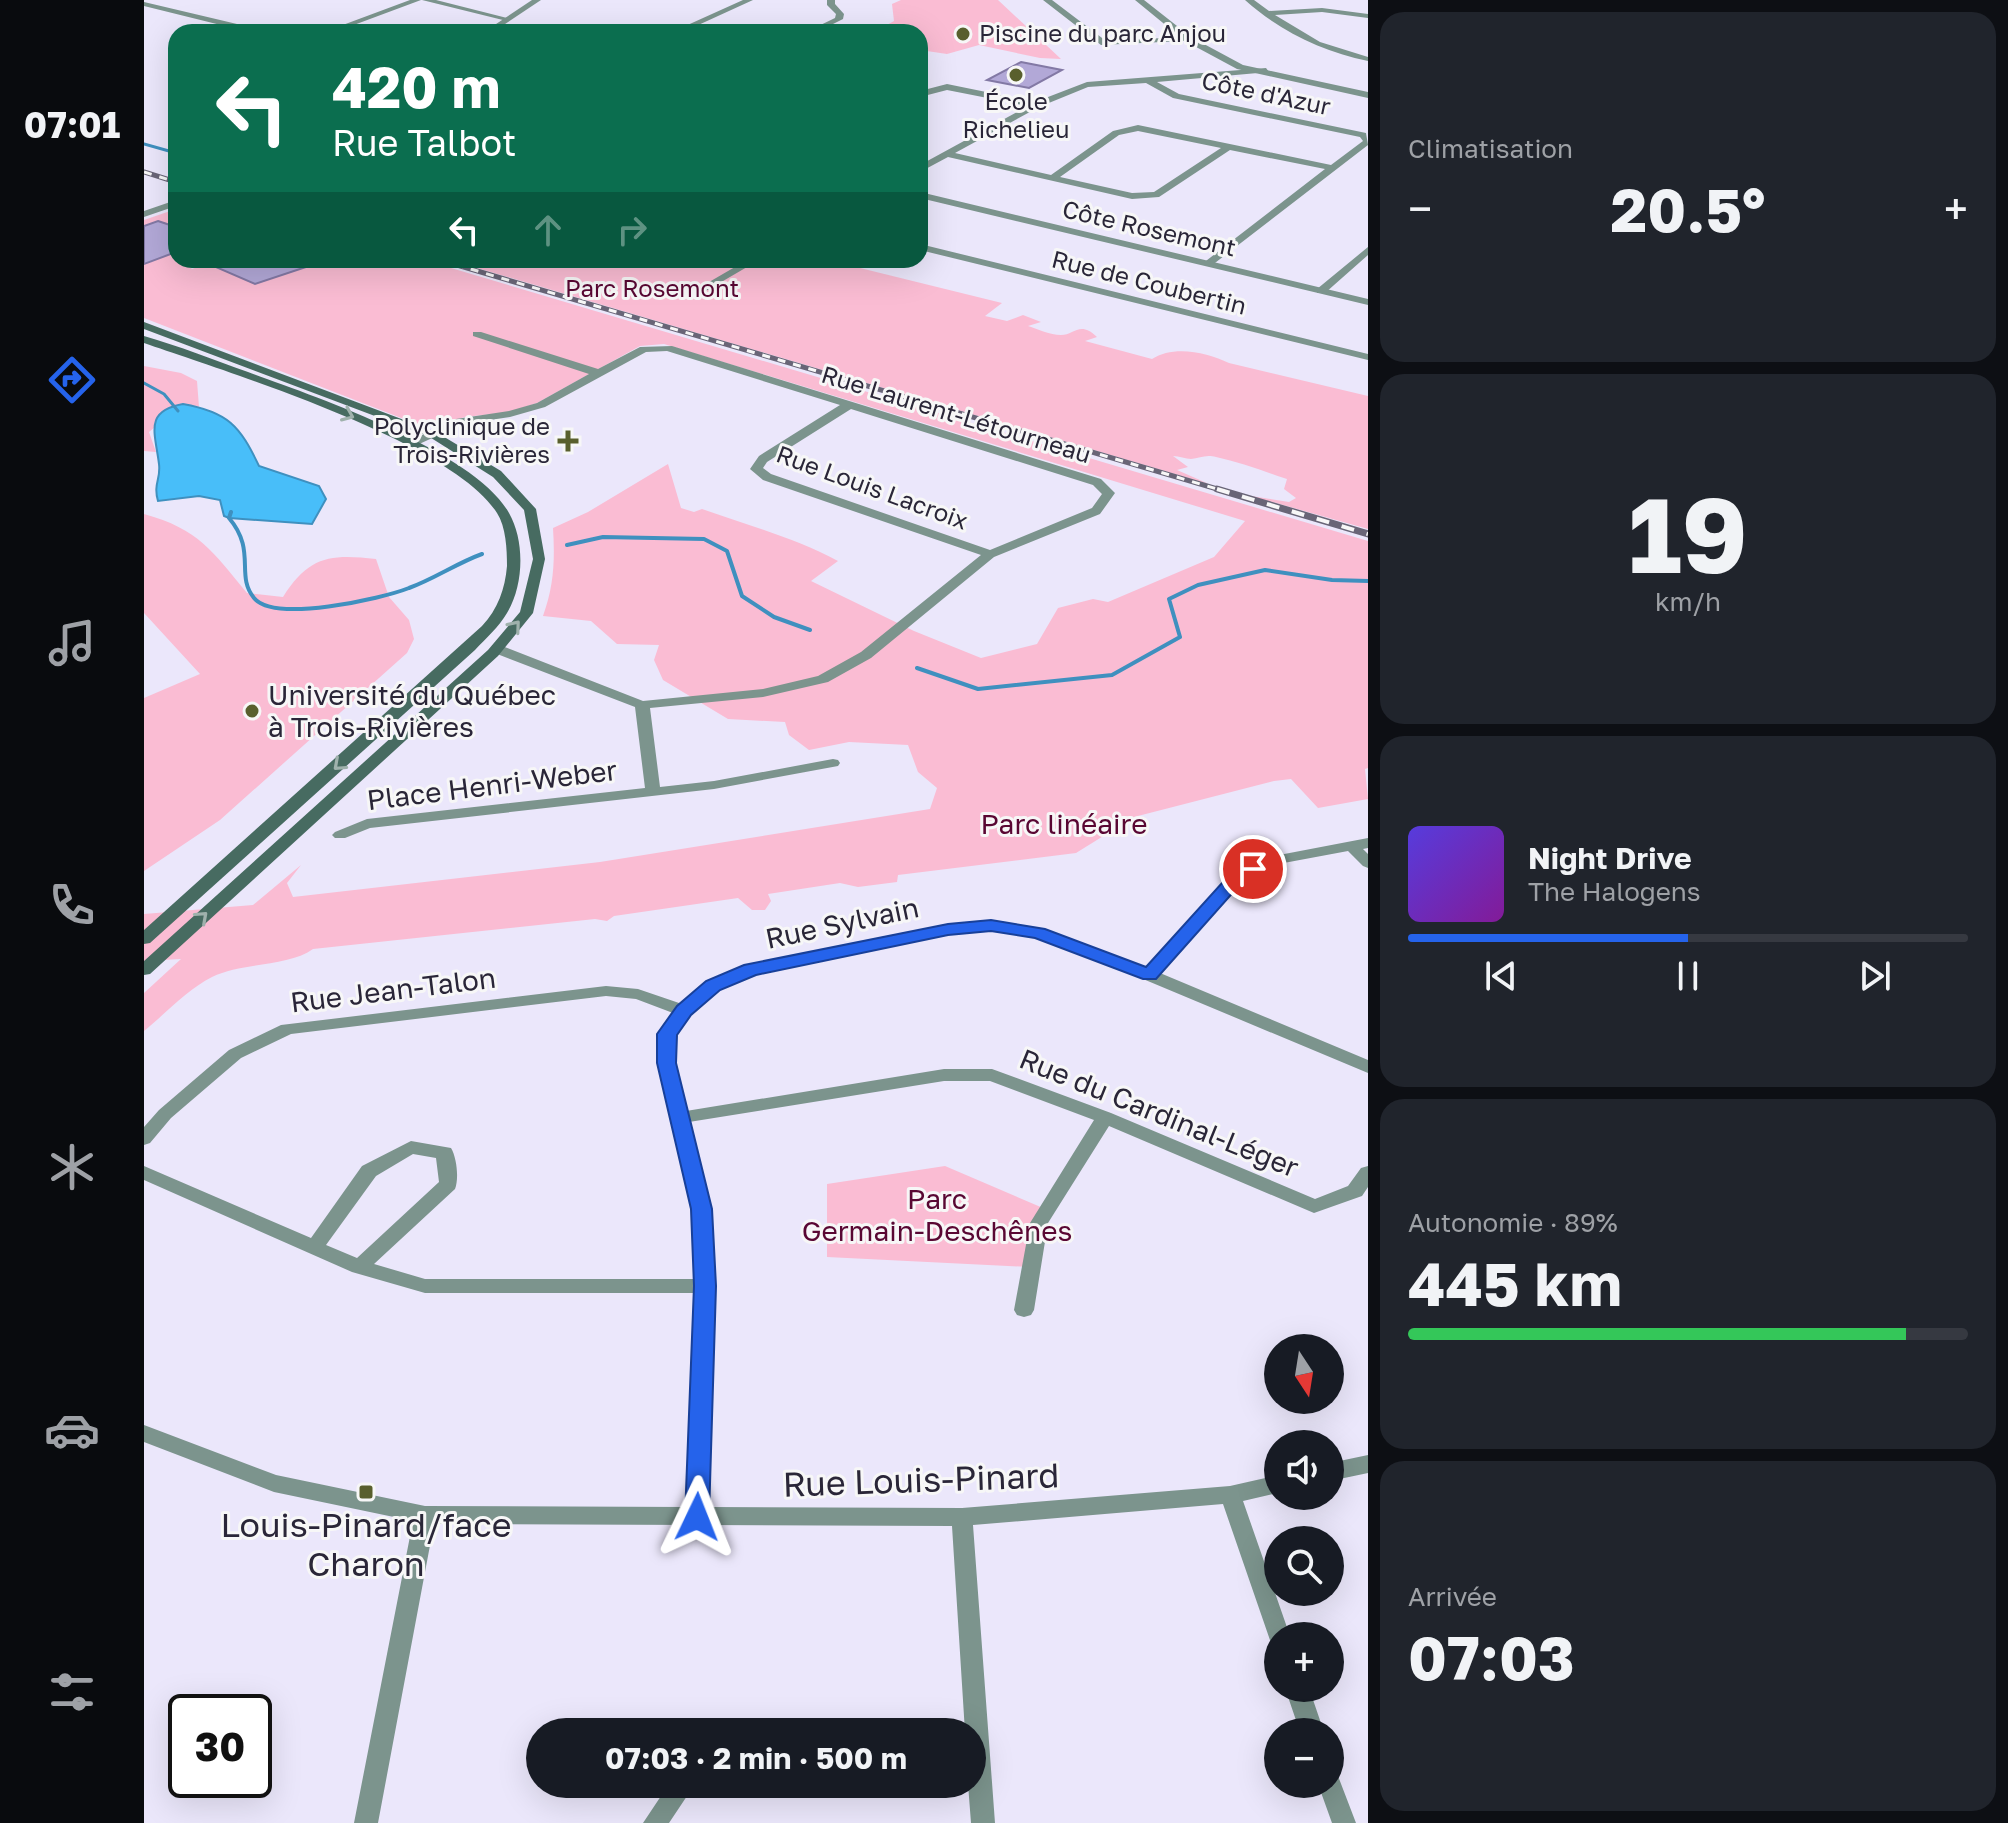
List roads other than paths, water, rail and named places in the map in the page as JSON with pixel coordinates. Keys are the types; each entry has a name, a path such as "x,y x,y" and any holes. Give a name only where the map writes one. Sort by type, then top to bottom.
{"main road":[{"path":"144,325 432,434 497,474 530,509 539,559 526,613 497,649 144,970"},
{"path":"144,339 320,404 413,443 475,481 501,508 512,534 514,560 502,611 470,647 144,939"}],"street":[{"path":"350,24 417,0"},
{"path":"426,0 507,19"},
{"path":"500,24 537,0"},
{"path":"694,24 749,0"},
{"path":"828,24 839,19 840,14 831,5 831,0"},
{"path":"1047,0 1104,43 1202,38"},
{"path":"1139,0 1188,39 1240,67"},
{"path":"1154,0 1202,38 1252,69"},
{"path":"1249,0 1302,39 1325,49 1368,59"},
{"path":"144,4 226,24"},
{"path":"1267,13 1322,10 1368,16"},
{"path":"1146,79 1157,74 1240,67 1368,92"},
{"path":"928,165 1036,105 1087,85 1252,69 1368,92"},
{"name":"Côte d'Azur","path":"1146,79 1176,96 1363,135 1368,141 1207,264"},
{"path":"928,92 947,87 1036,105"},
{"path":"1054,177 1116,133 1138,128 1332,168"},
{"path":"947,154 1132,196 1156,195 1230,146"},
{"name":"Côte Rosemont","path":"928,197 1368,302"},
{"path":"144,214 168,206"},
{"name":"Rue de Coubertin","path":"928,249 1368,357"},
{"path":"1321,291 1368,250"},
{"path":"690,296 740,268"},
{"path":"477,334 594,376"},
{"name":"Rue Laurent-Létourneau","path":"413,443 460,421 510,414 541,405 644,349 668,348 1097,482 1109,493 1096,511 990,554 866,655 823,679 763,693 642,705 497,649"},
{"name":"Rue Louis Lacroix","path":"849,405 763,459 756,469 767,477 990,554"},
{"name":"Place Henri-Weber","path":"642,705 653,791"},
{"name":"Place Henri-Weber","path":"340,835 367,824 714,785 833,763"},
{"path":"1149,975 1237,876 1269,861 1360,844 1368,863"},
{"name":"Rue Sylvain","path":"697,1517 705,1286 701,1209 666,1063 667,1034 684,1011 713,986 751,970 948,930 991,925 1039,933 1149,975 1368,1067"},
{"name":"Rue Jean-Talon","path":"144,1139 165,1114 235,1054 287,1029 606,991 638,994 684,1011"},
{"name":"Rue du Cardinal-Léger","path":"679,1118 944,1075 992,1075 1105,1117 1314,1206 1355,1191 1368,1173"},
{"path":"1024,1310 1039,1223 1105,1117"},
{"path":"314,1248 369,1171 411,1147 445,1153 448,1184 359,1267"},
{"path":"144,1173 359,1267 425,1286 705,1286"},
{"name":"Rue Louis-Pinard","path":"144,1433 274,1483 425,1515 962,1517 1230,1495 1264,1487"},
{"path":"1344,1469 1368,1464"},
{"path":"1230,1495 1274,1622"},
{"path":"366,1823 425,1515"},
{"path":"962,1517 983,1823"},
{"path":"655,1823 673,1798"},
{"path":"1335,1798 1344,1823"}],"water":[{"path":"183,404 211,411 231,423 259,466 319,486 326,499 312,524 229,518 224,516 220,500 199,496 158,501 155,425 162,412"}],"waterway":[{"path":"144,144 168,151"},
{"path":"144,383 164,394 178,411"},
{"path":"231,512 229,518 242,541 249,589 254,598 265,605 283,609 353,603 395,593 482,554"},
{"path":"567,545 603,537 704,539 727,551 742,596 774,617 810,630"},
{"path":"917,668 978,689 1112,675 1180,637 1169,599 1198,585 1265,570 1332,580 1368,581"}],"railway":[{"path":"144,172 168,180"},
{"path":"467,268 1224,491"},
{"path":"1217,489 1368,534"}],"place":[{"name":"Piscine du parc Anjou","path":"963,34"},
{"name":"École Richelieu","path":"1016,75"},
{"name":"Polyclinique de Trois-Rivières","path":"568,441"},
{"name":"Université du Québec à Trois-Rivières","path":"252,711"},
{"name":"Louis-Pinard/face Charon","path":"366,1492"}],"park label":[{"name":"Parc Rosemont","path":"652,289"},
{"name":"Parc linéaire","path":"1064,824"},
{"name":"Parc Germain-Deschênes","path":"937,1215"}]}
